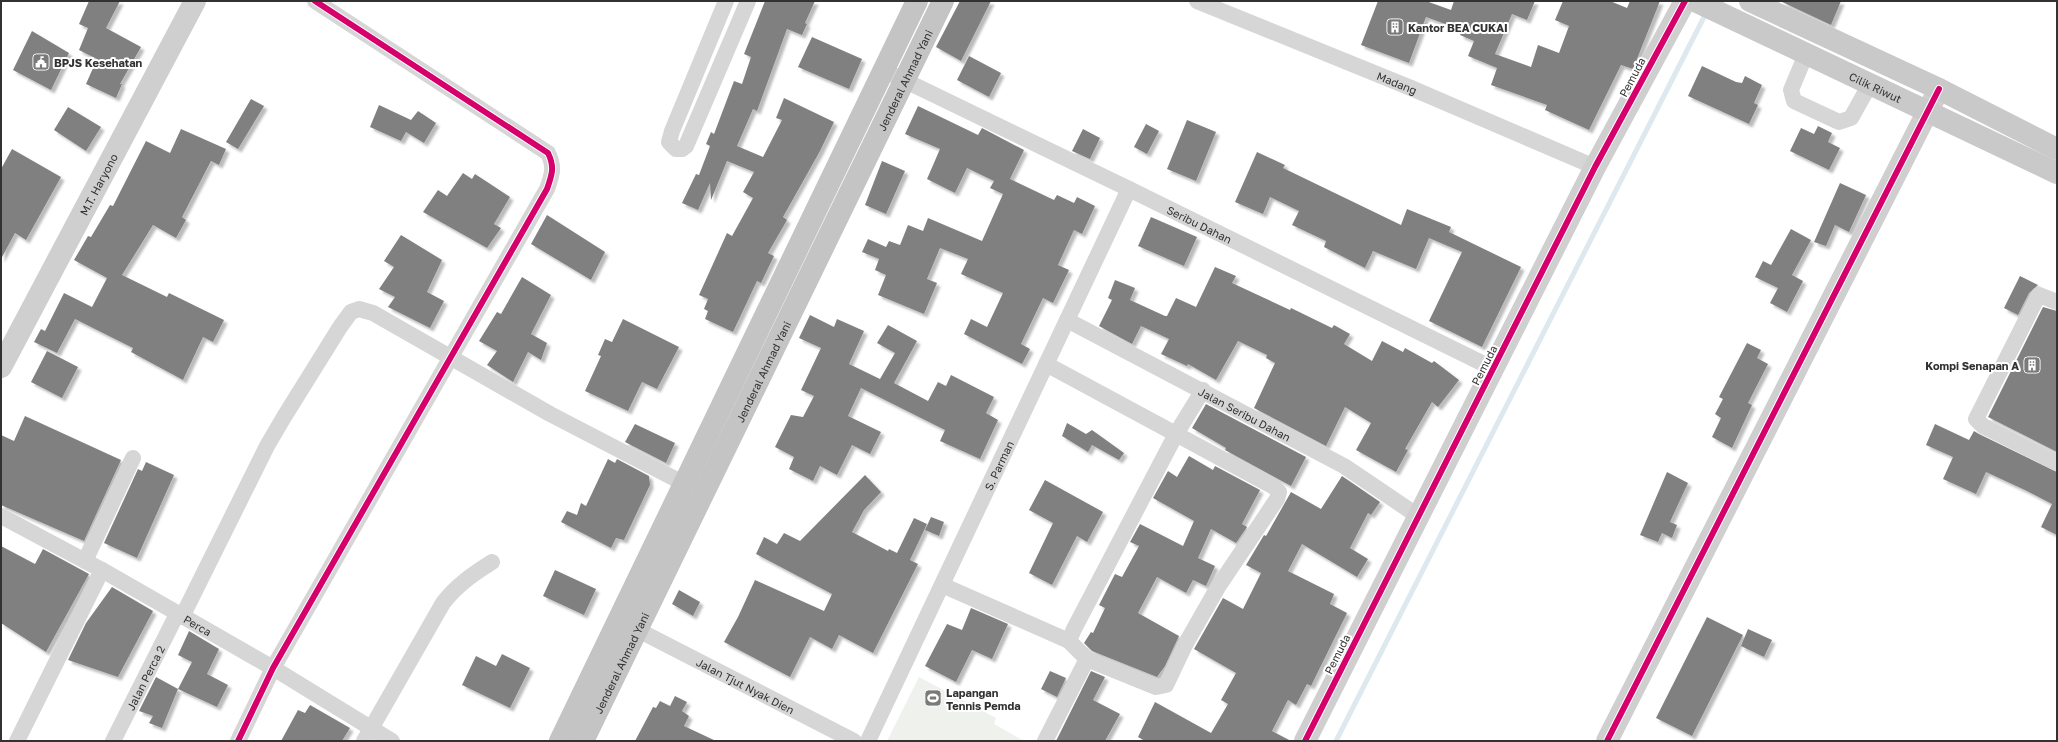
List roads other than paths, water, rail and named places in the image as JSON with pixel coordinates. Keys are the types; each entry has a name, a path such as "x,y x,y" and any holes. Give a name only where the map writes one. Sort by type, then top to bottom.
{"highway":[{"name":"Jenderal Ahmad Yani","path":"560,741 683,483 917,1"},
{"name":"Jenderal Ahmad Yani","path":"583,741 943,1"}],"main road":[{"name":"Cilik Riwut","path":"1695,1 2057,173"},
{"path":"1750,1 1939,89 2057,149"}],"street":[{"name":"M.T. Haryono","path":"1,367 195,1"},
{"path":"238,741 272,668 547,189 552,175 553,163 548,153 315,1"},
{"path":"726,1 672,131 669,142 676,149 682,149 686,146 748,1"},
{"name":"Madang","path":"1197,1 1411,88 1595,166"},
{"name":"Pemuda","path":"1305,741 1595,166 1685,1"},
{"path":"1806,54 1791,90 1794,100 1839,122 1851,118 1870,84"},
{"name":"Seribu Dahan","path":"883,70 1130,189 1494,368"},
{"path":"1607,741 1939,89"},
{"name":"S. Parman","path":"868,741 1130,189"},
{"path":"2057,302 2039,295 1976,419 1983,426 2057,463"},
{"name":"Jalan Perca 2","path":"113,741 267,446 340,327 351,312 359,309 373,313 550,414 683,483"},
{"name":"Jalan Seribu Dahan","path":"1067,320 1203,390 1344,466 1418,516"},
{"path":"942,585 1069,641 1087,658 1156,687 1166,685 1185,644 1218,587 1277,499 1279,492 1274,487 1046,364"},
{"path":"1069,641 1176,434 1203,390"},
{"path":"85,561 133,458"},
{"name":"Perca","path":"1,516 102,570 272,668 367,735 392,741"},
{"path":"367,735 443,603 454,589 492,562"},
{"path":"16,741 102,570"},
{"name":"Jalan Tjut Nyak Dien","path":"638,630 854,741"},
{"path":"1045,741 1087,658"}],"waterway":[{"path":"1336,741 1704,17"}],"place":[{"name":"Kantor BEA CUKAI","path":"1395,27"},
{"name":"BPJS Kesehatan","path":"41,62"},
{"name":"Kompi Senapan A","path":"2032,365"},
{"name":"Lapangan Tennis Pemda","path":"933,698"}]}
